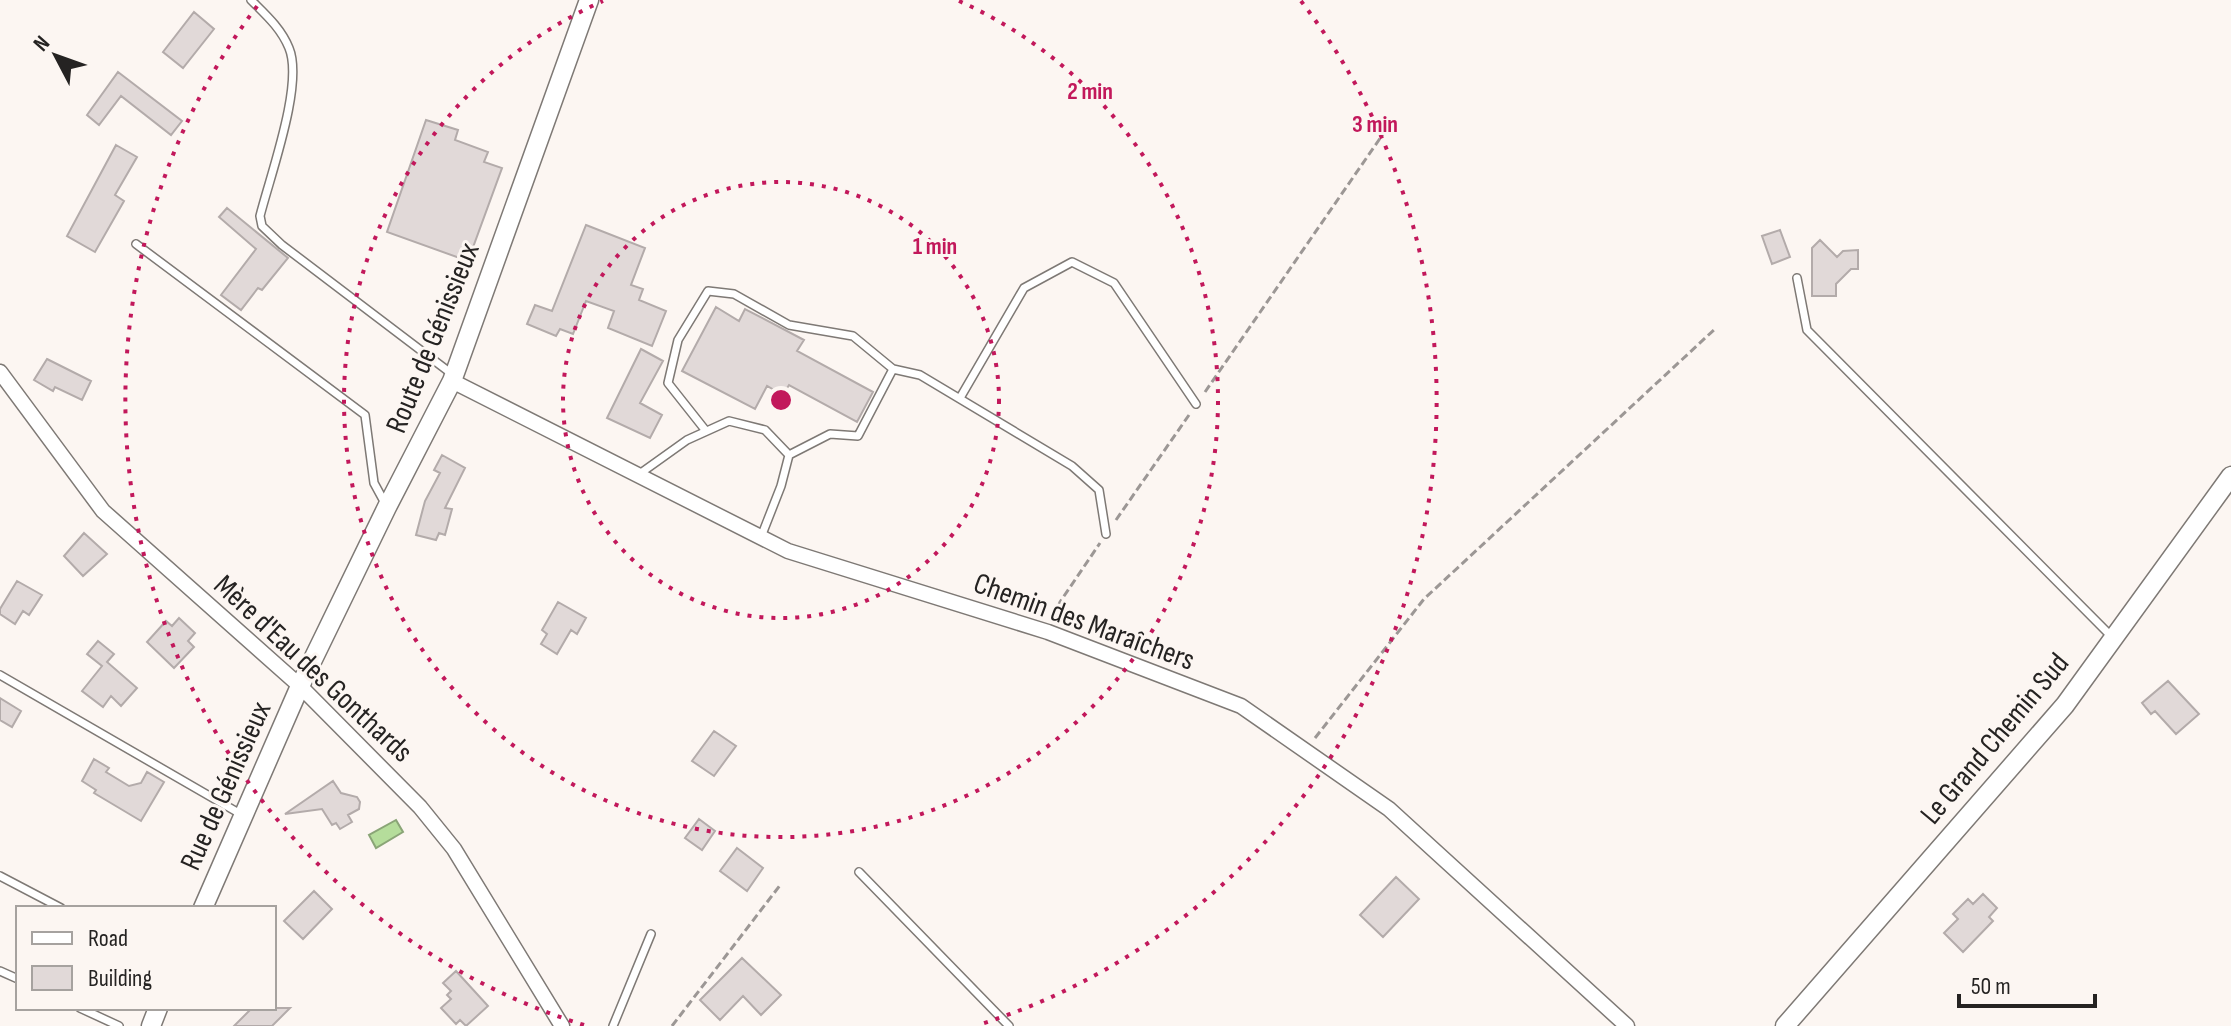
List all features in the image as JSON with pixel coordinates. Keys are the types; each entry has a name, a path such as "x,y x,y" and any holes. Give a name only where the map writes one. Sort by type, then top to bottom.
{"street":[{"name":"Route de Génissieux","path":"300,686 453,378 588,1"},
{"name":"Mère d'Eau des Gonthards","path":"0,372 103,511 300,686 420,807 454,849 562,1026"},
{"name":"Chemin des Maraîchers","path":"453,378 788,551 1048,632 1241,706 1389,809 1627,1026"},
{"name":"Le Grand Chemin Sud","path":"1785,1026 2065,705 2231,476"},
{"name":"Rue de Génissieux","path":"204,906 300,686"}],"lane":[{"path":"251,0 280,31 290,49 293,67 288,114 260,216 262,226 282,245 453,378"},
{"path":"136,244 365,415 374,483 387,507"},
{"path":"960,398 1024,288 1072,262 1114,283 1196,404"},
{"path":"1797,278 1807,330 2113,638"},
{"path":"706,431 668,383 678,340 708,291 734,294 789,325 853,336 893,369 920,375 1072,466 1099,490 1106,534"},
{"path":"761,537 781,486 789,455 830,434 858,436 893,369"},
{"path":"638,475 687,440 729,421 765,430 789,455"},
{"path":"0,675 245,816"},
{"path":"859,872 1009,1026"},
{"path":"0,876 57,906"},
{"path":"613,1026 651,934"},
{"path":"84,1010 119,1026"}],"path":[{"path":"1048,632 1060,602 1392,121"},
{"path":"1305,751 1424,599 1716,328"},
{"path":"672,1026 781,884"}],"shaded area":[{"path":"396,820 403,832 376,848 369,835"}],"building":[{"path":"194,12 214,29 183,68 163,52"},
{"path":"118,72 182,121 171,135 121,96 99,125 87,115"},
{"path":"426,120 458,130 455,140 488,152 484,162 502,168 468,261 387,232"},
{"path":"116,145 137,157 115,195 124,201 95,252 67,236"},
{"path":"227,208 288,258 241,310 221,295 256,249 219,217"},
{"path":"586,225 645,248 631,285 643,289 639,300 666,311 652,346 608,328 614,311 586,301 573,334 560,329 556,336 527,324 535,305 552,311"},
{"path":"1780,230 1790,257 1772,264 1762,236"},
{"path":"1820,240 1837,257 1843,251 1858,250 1858,269 1851,269 1836,284 1836,296 1812,296 1812,248"},
{"path":"716,307 739,321 745,309 804,340 797,351 873,392 857,422 789,385 783,395 767,386 755,409 682,371"},
{"path":"641,349 663,361 640,403 662,415 650,438 607,418"},
{"path":"47,359 91,381 82,400 55,387 53,391 34,380"},
{"path":"442,455 465,468 445,508 452,509 445,535 439,533 436,540 416,535 425,501 440,473 434,470"},
{"path":"84,533 107,554 83,576 64,556"},
{"path":"17,581 42,595 29,615 23,611 15,624 0,614 0,609"},
{"path":"558,602 586,618 577,634 571,630 557,654 541,644 547,634 542,630"},
{"path":"179,618 195,633 188,641 194,647 174,668 147,642 166,621 172,626"},
{"path":"98,641 114,654 107,662 137,688 121,706 111,696 103,707 82,691 102,666 87,654"},
{"path":"2168,681 2199,714 2176,734 2155,711 2151,714 2142,703"},
{"path":"0,698 21,711 12,727 0,720"},
{"path":"714,731 736,746 714,776 692,761"},
{"path":"94,759 109,768 106,772 129,786 141,783 147,772 164,782 141,821 94,793 96,790 82,781"},
{"path":"333,781 341,793 357,797 360,802 359,809 348,815 352,822 340,829 336,823 332,825 322,809 285,814"},
{"path":"699,819 715,831 702,850 685,838"},
{"path":"737,848 763,868 747,891 720,871"},
{"path":"1396,877 1419,899 1383,937 1360,915"},
{"path":"314,891 332,909 303,939 284,921"},
{"path":"1983,894 1997,908 1989,917 1993,921 1963,952 1944,933 1958,919 1953,914 1968,899 1973,904"},
{"path":"742,958 781,995 761,1015 743,996 720,1020 700,1000"},
{"path":"456,971 488,1006 466,1026 460,1020 456,1024 441,1008 451,999 447,995 451,991 443,983"},
{"path":"290,1008 272,1026 234,1026 250,1010"}]}
